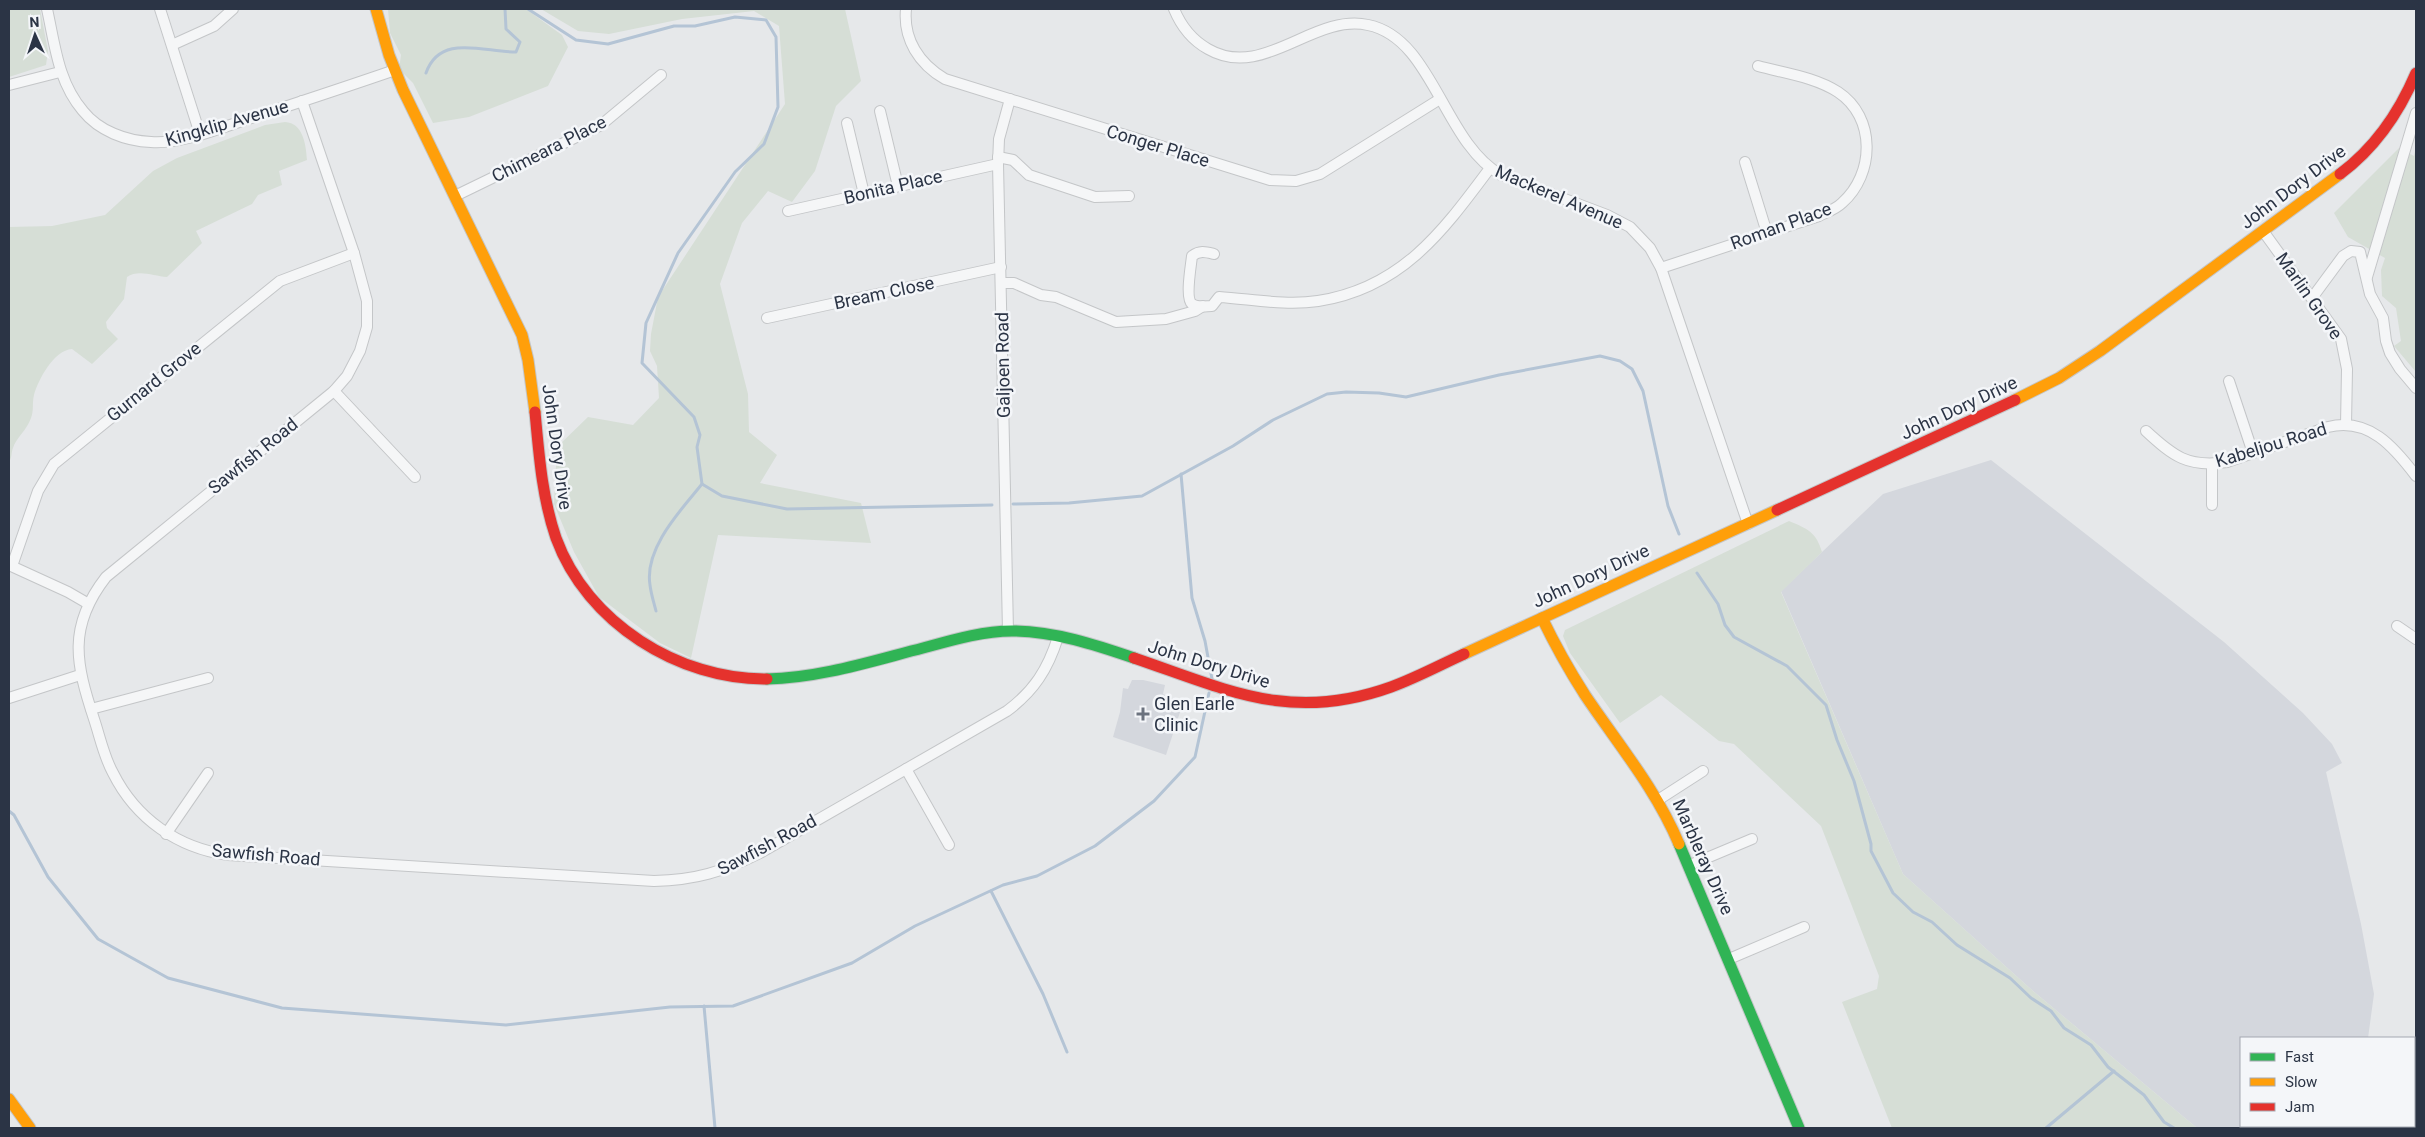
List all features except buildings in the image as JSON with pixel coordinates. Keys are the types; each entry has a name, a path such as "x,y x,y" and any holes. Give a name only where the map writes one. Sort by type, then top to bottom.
{"street":[{"name":"Kingklip Avenue","path":"47,9 60,72 71,95 84,113 110,132 151,142 200,134 395,70"},
{"path":"160,9 200,134"},
{"path":"172,45 214,26 233,9"},
{"name":"John Dory Drive","path":"376,9 395,70 511,310 524,344 532,386 544,494 556,539 570,566 590,595 606,613 632,635 661,654 705,672 739,679 782,680 821,674 956,639 1008,631 1035,632 1058,636 1241,694 1275,702 1307,703 1351,698 1384,689 1995,411 2059,378 2100,351 2264,231 2333,180 2369,150 2384,132 2415,81"},
{"name":"Conger Place","path":"906,9 905,22 915,52 933,71 945,78 1253,176 1283,181 1296,181 1320,174 1440,99"},
{"name":"Mackerel Avenue","path":"1174,9 1184,28 1199,44 1217,54 1229,56 1260,55 1338,25 1362,24 1376,27 1392,34 1406,45 1416,58 1476,155 1490,168 1501,175 1624,224 1646,242 1661,268 1748,524"},
{"name":"Roman Place","path":"1661,268 1819,216 1841,204 1850,194 1862,174 1866,161 1867,141 1862,123 1855,110 1839,93 1814,81 1758,66"},
{"path":"9,85 60,72"},
{"name":"Chimeara Place","path":"455,196 601,125 661,75"},
{"name":"Galjoen Road","path":"1008,631 998,161 1001,131 1010,99"},
{"name":"Sawfish Road","path":"302,102 365,286 367,326 354,364 334,391 114,569 87,603 79,634 80,675 116,778 134,805 166,834 199,849 228,854 654,881 685,880 730,868 1007,711 1021,700 1040,679 1048,666 1058,636"},
{"path":"880,111 898,186"},
{"path":"2367,278 2416,113"},
{"path":"847,123 864,194"},
{"path":"998,161 1015,161 1029,175 1095,198 1129,196"},
{"name":"Bonita Place","path":"788,211 998,161"},
{"path":"1745,162 1767,233"},
{"path":"1214,254 1207,251 1196,252 1192,256 1189,272 1189,299 1193,305 1212,306 1219,297 1297,303 1317,302 1352,292 1393,274 1430,244 1490,168"},
{"name":"Marlin Grove","path":"2264,231 2338,335 2344,348 2348,379 2346,425"},
{"path":"2312,298 2342,256 2351,251 2360,252 2370,294 2383,318 2386,341 2390,353 2400,369 2416,388"},
{"name":"Gurnard Grove","path":"10,566 40,486 54,464 280,281 354,254"},
{"name":"Bream Close","path":"767,318 1001,267"},
{"path":"1001,283 1014,284 1042,295 1056,297 1116,322 1166,319 1195,311 1202,306"},
{"path":"2229,381 2253,453"},
{"path":"334,391 415,477"},
{"name":"Kabeljou Road","path":"2146,430 2178,458 2212,464 2253,453 2328,427 2346,425 2363,428 2381,436 2391,444 2416,476"},
{"path":"2212,464 2212,505"},
{"path":"10,566 87,603"},
{"name":"Marbleray Drive","path":"1542,618 1556,648 1572,674 1658,800 1690,865 1799,1128"},
{"path":"2397,626 2416,639"},
{"path":"9,698 80,675"},
{"path":"91,709 208,678"},
{"path":"906,769 949,845"},
{"path":"1658,800 1703,771"},
{"path":"166,834 208,773"},
{"path":"1690,865 1752,839"},
{"path":"1729,959 1804,927"},
{"path":"9,1099 30,1128"}],"shaded area":[{"path":"9,9 40,9 48,51 46,65 9,77"},
{"path":"388,9 526,9 562,35 568,47 548,86 469,117 433,123 413,83 399,69 401,55 390,33"},
{"path":"541,9 845,9 861,81 836,106 815,171 792,202 768,191 742,223 720,284 748,394 749,432 777,455 760,483 861,503 871,543 718,535 691,658 660,643 599,597 574,552 554,504 557,447 588,417 633,425 659,398 657,366 650,351 651,334 658,297 785,104 779,26 754,11 682,19 609,34 578,31"},
{"path":"291,123 300,130 306,147 307,160 279,171 282,185 258,195 252,204 196,231 202,243 167,277 136,273 127,277 124,299 106,322 107,328 118,339 92,364 72,349 59,354 53,360 39,382 34,395 31,418 14,444 9,462 9,227 52,226 105,215 153,171 177,158 265,125"},
{"path":"2416,147 2416,372 2394,346 2401,341 2396,308 2382,296 2381,270 2385,258 2348,237 2334,213 2399,148 2414,156"},
{"path":"1991,460 2224,642 2303,713 2332,744 2342,763 2326,772 2361,924 2374,994 2368,1037 2240,1037 2240,1127 2415,1127 2415,1110 2416,1128 2197,1128 2033,991 1903,874 1781,591 1883,494"},
{"path":"1789,521 1810,532 1820,545 1822,552 1781,592 1903,874 2033,991 2197,1128 1892,1128 1842,1002 1877,989 1879,976 1821,826 1734,744 1719,741 1661,695 1620,723 1570,653 1563,636 1565,630"},
{"path":"1132,680 1143,680 1165,685 1163,694 1183,703 1166,755 1113,737 1120,712 1123,688 1128,689"}],"waterway":[{"path":"426,73 433,61 441,53 452,49 477,48 516,52 520,42 506,29 505,9"},
{"path":"528,9 576,40 608,44 674,26 695,26 735,17 766,20 776,37 778,107 764,144 735,172 678,253 646,323 642,363 694,417 700,435 697,447 702,484 722,496 787,509 992,505"},
{"path":"1013,504 1069,503 1142,496 1233,446 1273,420 1327,394 1346,392 1379,393 1406,397 1499,375 1600,356 1620,361 1632,369 1643,391 1668,506 1679,534"},
{"path":"1181,474 1192,598 1205,641 1212,679"},
{"path":"656,611 650,585 653,557 666,530 702,484"},
{"path":"1697,573 1718,604 1725,625 1734,637 1787,666 1826,705 1837,740 1854,781 1871,844 1871,851 1893,893 1913,912 1932,922 1957,945 2010,978 2031,998 2051,1011 2064,1028 2091,1045 2108,1067 2144,1095 2164,1122 2174,1128"},
{"path":"9,811 14,815 48,877 98,939 168,978 282,1008 506,1025 670,1007 733,1006 852,963 915,926 1003,885 1037,876 1095,846 1154,801 1195,757 1209,693"},
{"path":"991,891 1043,994 1067,1052"},
{"path":"704,1006 715,1128"},
{"path":"2046,1128 2114,1071"}],"traffic: fast":[{"path":"767,679 807,676 967,636 1001,631 1043,633 1059,636 1134,658"},
{"path":"1679,844 1799,1128"}],"traffic: slow":[{"path":"376,9 389,55 403,90 522,335 528,360 535,412"},
{"path":"2015,400 2059,378 2100,351 2340,174"},
{"path":"1464,654 1777,510"},
{"path":"1542,618 1579,686 1636,767 1659,804 1679,844"},
{"path":"9,1099 30,1128"}],"traffic: jam":[{"path":"2340,174 2353,164 2385,129 2402,102 2416,73"},
{"path":"1777,510 2015,400"},
{"path":"535,412 542,476 551,523 570,569 590,596 613,620 640,641 670,657 701,669 734,677 767,679"},
{"path":"1134,658 1230,691 1260,698 1291,702 1322,702 1355,697 1391,687 1419,676 1464,654"}],"place":[{"name":"Glen Earle Clinic","path":"1143,714"}]}
